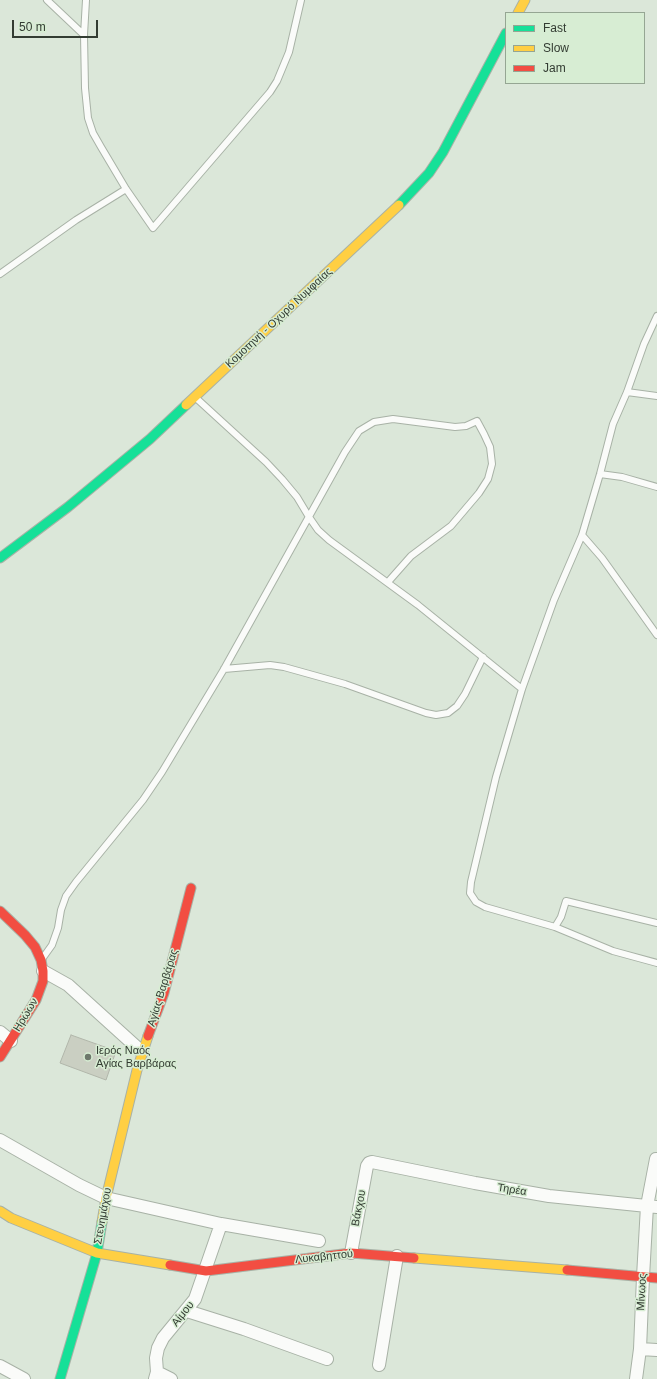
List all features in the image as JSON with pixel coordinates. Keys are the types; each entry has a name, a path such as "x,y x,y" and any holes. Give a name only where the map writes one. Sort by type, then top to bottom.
{"street":[{"path":"519,12 526,0"},
{"name":"Κομοτηνή - Οχυρό Νυμφαίας","path":"0,558 107,476 195,397 395,210 425,178 443,152 505,36"},
{"name":"Αγίας Βαρβάρας","path":"142,1052 164,993 191,888"},
{"path":"0,912 25,935 35,947 42,965 68,985 142,1052"},
{"name":"Ηρώων","path":"0,1057 36,1000 43,981 42,965"},
{"path":"0,1032 11,1041"},
{"name":"Στενημάχου","path":"60,1379 97,1253 106,1198 142,1052"},
{"path":"0,1140 78,1185 106,1198 221,1224 319,1241"},
{"name":"Μίνωος","path":"636,1379 640,1349 642,1277 657,1159"},
{"name":"Τηρέα","path":"369,1163 376,1162 475,1183 549,1196 652,1206"},
{"name":"Βάκχου","path":"351,1253 367,1166 369,1163"},
{"name":"Λυκαβηττού","path":"0,1211 11,1218 97,1253 206,1271 351,1253 657,1278"},
{"name":"Αίμου","path":"156,1375 156,1358 158,1348 163,1338 196,1299 221,1224"},
{"path":"379,1365 397,1256"},
{"path":"187,1311 244,1329 327,1359"},
{"path":"640,1349 657,1350"},
{"path":"0,1366 24,1379"},
{"path":"156,1375 171,1379"}],"lane":[{"path":"47,0 84,35"},
{"path":"86,0 84,35 85,88 88,118 93,133 126,189 153,228 270,92 277,81 289,52 301,0"},
{"path":"0,274 76,220 126,189"},
{"path":"657,316 644,344 627,392 613,424 582,535 554,600 522,688 496,777 471,882 470,893 476,902 485,907 555,927 613,951 657,963"},
{"path":"627,392 657,396"},
{"path":"195,397 266,462 297,497 318,530 329,540 388,582 522,688"},
{"path":"42,965 52,945 58,928 61,910 66,896 143,800 162,772 224,669 351,441 359,431 374,422 393,419 455,428 466,426 477,421 490,447 492,464 488,479 480,493 451,526 411,556 388,582"},
{"path":"600,474 622,477 657,487"},
{"path":"582,535 602,558 657,635"},
{"path":"224,669 270,665 284,667 345,684 426,713 436,715 448,713 457,706 465,694 483,657"},
{"path":"555,927 561,917 566,901 657,923"}],"building":[{"name":"Ιερός Ναός Αγίας Βαρβάρας","path":"71,1035 116,1051 106,1080 60,1063"}],"traffic: fast":[{"path":"399,205 429,173 443,152 505,35"},
{"path":"0,558 68,507 150,439 186,405"},
{"path":"60,1379 97,1253 102,1222"}],"traffic: slow":[{"path":"519,12 525,0"},
{"path":"186,405 399,205"},
{"path":"102,1222 106,1198 137,1070 148,1036"},
{"path":"0,1211 11,1218 97,1253 170,1265"},
{"path":"414,1258 567,1270"}],"traffic: jam":[{"path":"148,1036 164,993 191,888"},
{"path":"0,911 35,947 41,960 43,971 43,981 36,1000 0,1057"},
{"path":"170,1265 206,1271 351,1253 414,1258"},
{"path":"567,1270 657,1278"}],"place":[{"name":"Ιερός Ναός Αγίας Βαρβάρας","path":"88,1057"}]}
